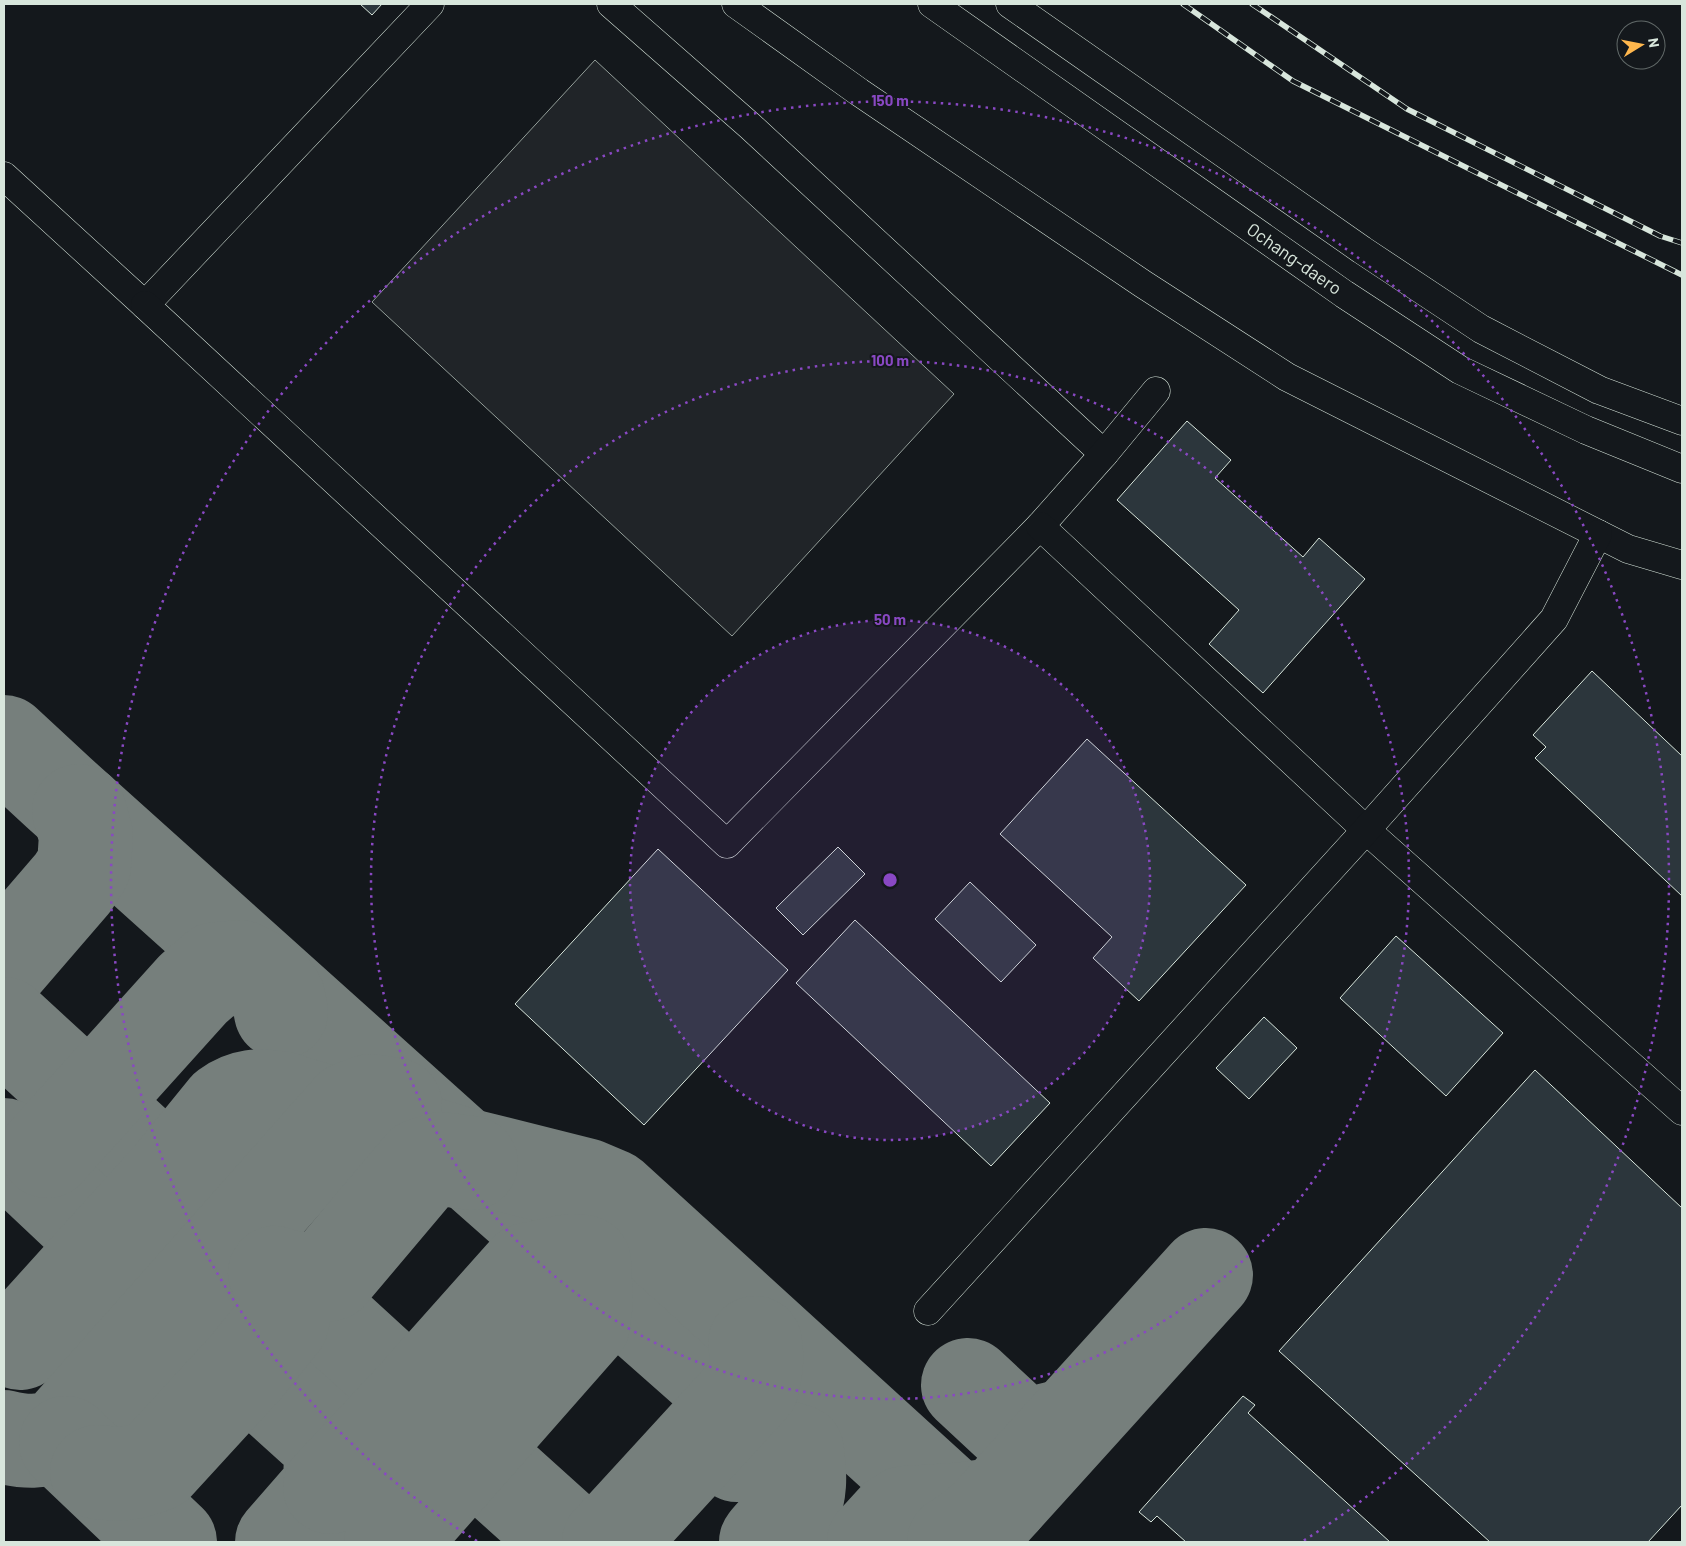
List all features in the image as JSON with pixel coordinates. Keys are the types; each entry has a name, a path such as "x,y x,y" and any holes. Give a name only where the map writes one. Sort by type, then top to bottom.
{"street":[{"path":"144,305 430,4"},
{"path":"611,4 750,126 1104,454"},
{"path":"736,4 858,92 1135,279 1287,377 1628,549 1682,565"},
{"name":"Ochang-daero","path":"932,4 1344,294 1460,370 1586,430 1682,469"},
{"path":"1010,4 1362,250 1481,329 1599,390 1682,420"},
{"path":"4,176 727,844 1040,526 1104,454 1156,391"},
{"path":"1040,526 1366,830 1679,1101"},
{"path":"928,1311 1366,830 1554,619 1598,534"}],"shaded area":[{"path":"595,60 954,394 732,636 372,302"}],"building":[{"path":"360,4 382,4 372,15"},
{"path":"1187,421 1231,460 1215,478 1303,557 1319,538 1365,579 1263,693 1209,644 1239,610 1117,500"},
{"path":"1592,671 1682,756 1682,896 1535,758 1546,747 1533,735"},
{"path":"1087,739 1246,885 1139,1001 1093,958 1112,937 1000,834"},
{"path":"838,847 865,874 803,935 776,908"},
{"path":"658,849 788,970 644,1125 515,1004"},
{"path":"970,882 1036,945 1001,982 935,919"},
{"path":"855,920 1050,1103 991,1166 796,983"},
{"path":"1396,936 1503,1033 1446,1096 1340,998"},
{"path":"1264,1017 1297,1048 1249,1099 1216,1068"},
{"path":"1535,1070 1682,1208 1682,1505 1648,1542 1490,1542 1279,1351"},
{"path":"1243,1396 1255,1405 1248,1413 1390,1542 1186,1542 1157,1516 1151,1522 1139,1512"}],"taxiway":[{"path":"4,742 461,1154 778,1434"},
{"path":"4,963 73,883 84,866 86,835 79,811"},
{"path":"47,1151 193,989 216,969 240,967 266,980 278,997 281,1012"},
{"path":"4,1024 381,1370 572,1542"},
{"path":"20,1343 170,1177 226,1108 245,1098 265,1096 280,1098 461,1154 585,1185 611,1196 960,1514 971,1531 972,1542"},
{"path":"4,1437 33,1441 62,1434 351,1108 370,1101 395,1105"},
{"path":"4,1145 107,1242 322,1436 331,1453 330,1487 282,1542"},
{"path":"97,1472 128,1473 157,1464 246,1367 282,1322 285,1307 284,1292 275,1273 290,1278 302,1279 330,1274 422,1165 441,1159 471,1163"},
{"path":"330,1487 413,1398 527,1270 570,1261 584,1262 586,1301 583,1324 391,1542"},
{"path":"954,1542 986,1518 1206,1275"},
{"path":"609,1542 752,1386 756,1364 755,1343"},
{"path":"968,1385 1011,1425 1032,1434 1069,1425"},
{"path":"66,1443 170,1542"},
{"path":"737,1455 744,1451 767,1446 797,1451 799,1484 796,1501 789,1516 766,1542"},
{"path":"874,1542 895,1519 905,1513 955,1510 993,1505 1003,1499"}],"railway":[{"path":"1183,4 1293,81 1682,275"},
{"path":"1252,4 1407,109 1660,236 1682,243"}]}
